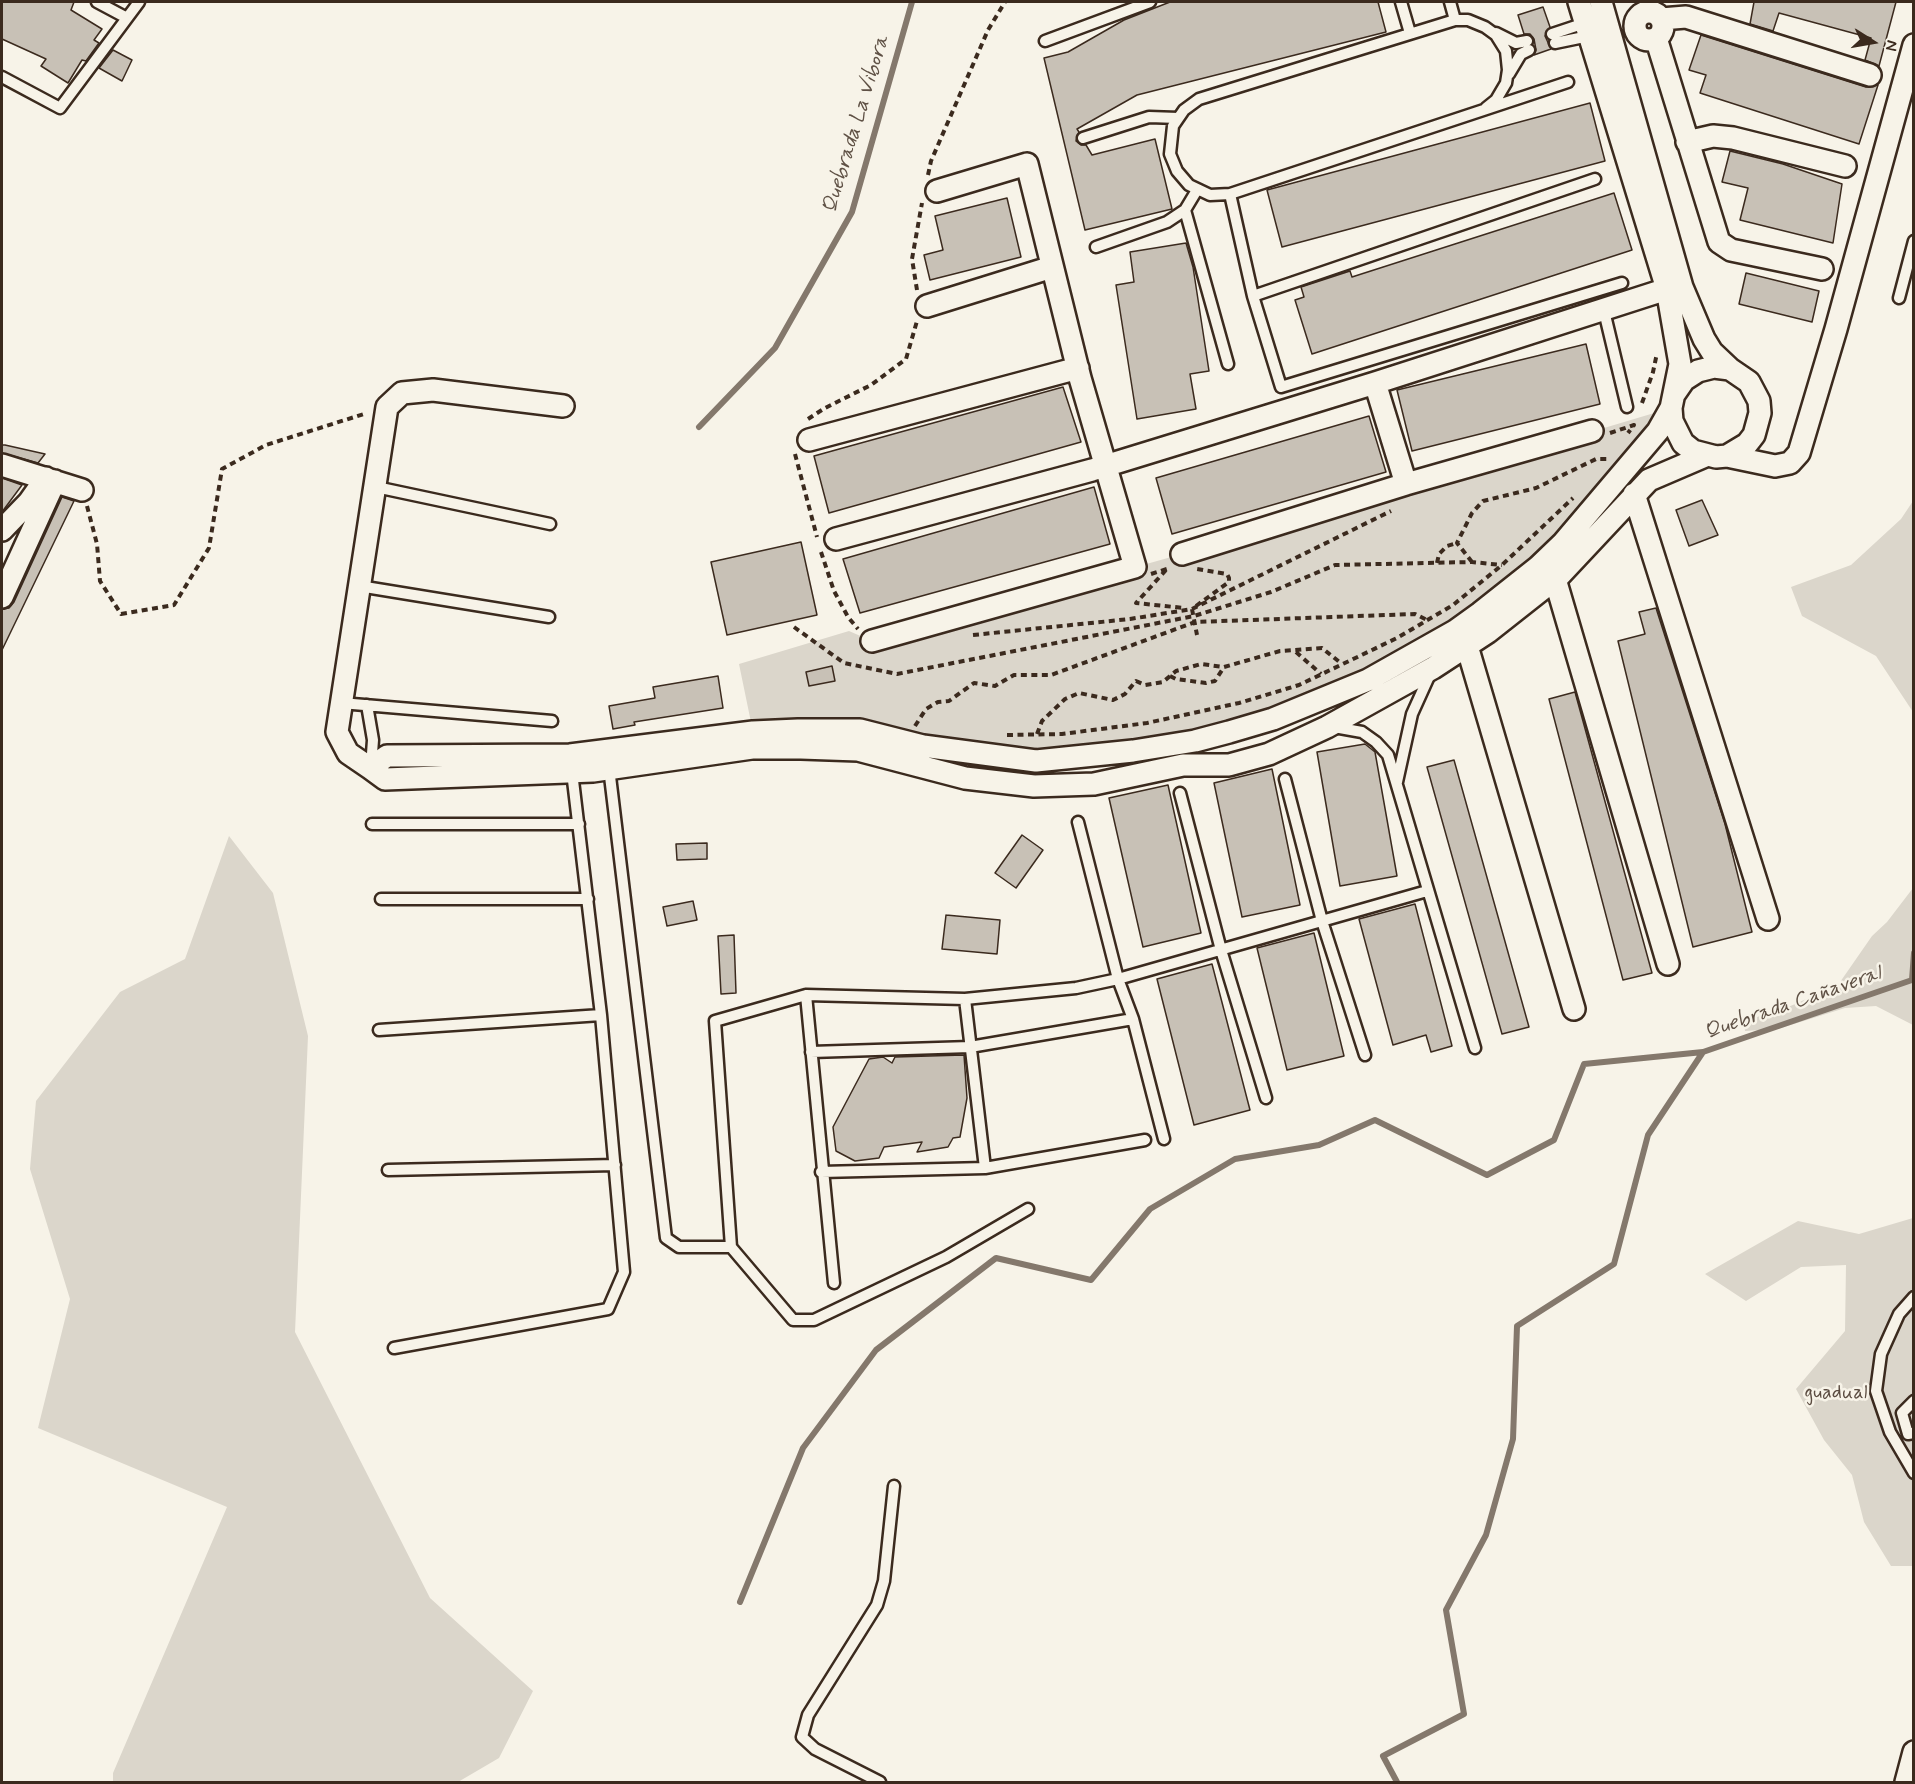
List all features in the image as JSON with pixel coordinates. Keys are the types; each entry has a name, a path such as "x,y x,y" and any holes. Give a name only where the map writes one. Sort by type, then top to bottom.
{"street":[{"path":"1579,2 1666,289 1679,352 1680,374 1673,400 1674,427 1683,443 1705,456"},
{"path":"1601,2 1682,287 1704,339 1712,352 1730,369 1749,382 1759,402 1760,413 1754,435 1747,444 1727,456"},
{"path":"1659,18 1686,17 1870,75"},
{"path":"1612,39 1636,30 1644,39 1659,18"},
{"path":"1659,18 1687,142 1719,242 1731,250 1822,269"},
{"path":"563,406 433,390 402,393 387,407 337,732 348,753 385,779 572,772 752,748 858,750 965,778 1034,786 1064,786 1125,779 1183,765 1229,765 1269,754 1328,727 1433,668 1467,646 1555,579 1582,554 1634,494 1649,480 1666,470 1705,456 1727,456 1775,466 1790,463 1799,453 1906,104 1914,45"},
{"path":"1687,142 1713,136 1733,138 1845,166"},
{"path":"872,641 1135,567 1078,368 1027,164 929,190"},
{"path":"921,306 1052,267"},
{"path":"836,539 1107,465 1375,383 1666,289"},
{"path":"370,768 387,756 570,755 730,735 798,730 860,730 958,752 1036,761 1133,751 1203,739 1273,719 1358,684 1455,631 1538,567 1563,543 1648,442 1684,380 1698,371 1714,367 1730,369"},
{"path":"804,437 1078,368"},
{"path":"1375,383 1406,484"},
{"path":"1179,565 1406,484 1596,434"},
{"path":"2,465 82,490"},
{"path":"2,530 51,479"},
{"path":"2,597 51,479"},
{"path":"1634,494 1768,919"},
{"path":"1555,579 1668,964"},
{"path":"1467,646 1574,1009"},
{"path":"1203,739 1203,757 1209,764"},
{"path":"958,752 965,778"},
{"path":"1906,1782 1914,1752"}],"lane":[{"path":"98,2 127,18"},
{"path":"2,77 60,108 139,2"},
{"path":"1045,41 1150,2"},
{"path":"1401,2 1410,33"},
{"path":"1450,2 1455,21"},
{"path":"1486,108 1500,94 1507,77 1528,46 1474,22 1455,21 1199,99 1178,118 1171,135 1170,154 1177,171 1197,190 1217,196 1230,194 1568,82"},
{"path":"1553,38 1587,29"},
{"path":"1491,31 1506,51 1507,77"},
{"path":"1083,138 1149,117 1178,118"},
{"path":"1253,296 1595,179"},
{"path":"1096,247 1167,222 1185,210 1197,190"},
{"path":"1230,194 1253,296 1281,387 1622,283"},
{"path":"1185,210 1228,364"},
{"path":"1899,297 1914,241"},
{"path":"1604,310 1627,407"},
{"path":"376,487 550,524"},
{"path":"359,586 549,617"},
{"path":"1397,786 1412,714 1433,668"},
{"path":"341,703 552,721"},
{"path":"367,705 373,740 370,768"},
{"path":"1328,727 1345,727 1362,732 1388,755 1475,1048"},
{"path":"609,768 666,1238 679,1246 731,1247"},
{"path":"394,1348 608,1309 624,1272 601,1015 572,772"},
{"path":"1285,779 1322,921 1365,1055"},
{"path":"1180,793 1221,950 1266,1098"},
{"path":"1078,822 1118,979 1133,1019 1164,1138"},
{"path":"372,824 579,824"},
{"path":"1029,1209 946,1257 814,1320 793,1320 731,1247 715,1021 806,995 965,999 1076,988 1118,979 1427,891"},
{"path":"381,899 588,899"},
{"path":"806,995 821,1172 834,1283"},
{"path":"965,999 985,1168"},
{"path":"379,1030 601,1015"},
{"path":"811,1052 970,1047 1133,1019"},
{"path":"821,1172 985,1168 1145,1140"},
{"path":"388,1170 615,1165"},
{"path":"1914,1297 1899,1314 1881,1354 1876,1391 1890,1432 1914,1473"},
{"path":"1914,1401 1902,1413 1908,1434 1914,1433"},
{"path":"880,1782 815,1749 802,1737 808,1715 877,1605 884,1581 894,1486"}],"path":[{"path":"872,641 848,617 834,591 807,504 804,437 825,408 871,385 906,359 921,306 912,259 929,190 931,161 988,30 1005,2"},
{"path":"1641,404 1657,356 1655,345"},
{"path":"82,490 97,544 100,581 122,614 174,605 209,548 222,469 267,445 387,407"},
{"path":"1621,442 1634,425 1637,415"},
{"path":"1634,425 1648,442"},
{"path":"1596,434 1634,425"},
{"path":"1601,467 1615,451"},
{"path":"1437,562 1439,554 1448,546 1457,543 1472,513 1482,501 1536,488 1596,459 1608,459"},
{"path":"999,735 1037,735 1147,723 1239,703 1299,685 1397,638 1453,605 1502,565 1579,493"},
{"path":"966,635 1130,619 1192,609 1401,507"},
{"path":"1457,543 1472,562"},
{"path":"794,627 844,663 897,674 1194,616 1271,592 1335,565 1472,562 1502,565"},
{"path":"1145,576 1179,565 1227,574 1229,582 1192,609 1136,603 1179,565"},
{"path":"1192,609 1197,635"},
{"path":"921,732 913,730 926,709 938,702 949,701 974,682 996,686 1014,675 1051,675 1195,622 1415,614 1428,620"},
{"path":"1037,735 1042,721 1065,699 1079,693 1113,700 1125,694 1136,681 1145,685 1163,682 1176,670 1201,664 1224,667 1280,651 1322,648 1342,664"},
{"path":"1296,651 1321,674"},
{"path":"1170,676 1206,683 1215,681 1224,667"}],"green space":[{"path":"1671,408 1644,446 1480,613 1273,719 1064,759 753,732 739,664 849,631 872,641 1182,554"},
{"path":"1913,501 1913,712 1876,656 1802,616 1791,587 1851,565 1901,519"},
{"path":"229,836 273,893 308,1036 295,1332 430,1598 533,1691 499,1758 458,1782 113,1782 113,1773 227,1507 38,1428 70,1299 30,1169 36,1101 120,992 185,959"},
{"path":"1913,888 1913,1025 1876,1006 1845,1008 1778,1029 1745,1031 1744,1021 1786,1008 1838,985 1872,936 1887,922"},
{"name":"guadual","path":"1913,1218 1913,1566 1891,1566 1864,1522 1852,1475 1824,1440 1796,1389 1845,1331 1846,1265 1801,1267 1746,1301 1705,1274 1798,1221 1859,1234"}],"building":[{"path":"2,2 74,2 71,10 102,29 94,40 99,43 86,61 82,60 68,83 41,66 46,59 2,39"},
{"path":"1170,2 1378,2 1386,32 1137,95 1077,129 1079,132 1076,141 1081,145 1086,145 1092,155 1155,139 1172,209 1085,230 1044,58 1068,52 1124,20"},
{"path":"1754,2 1896,2 1879,66 1865,60 1871,38 1779,13 1773,31 1750,24"},
{"path":"1543,7 1550,27 1545,36 1551,49 1534,55 1536,50 1534,39 1530,34 1524,34 1518,15"},
{"path":"1701,35 1866,87 1878,85 1859,144 1700,93 1706,75 1689,70"},
{"path":"113,50 132,60 122,81 99,68"},
{"path":"1590,103 1605,161 1282,247 1267,190"},
{"path":"1730,151 1783,164 1842,184 1833,243 1740,220 1748,188 1722,182"},
{"path":"1614,193 1632,250 1312,354 1295,300 1304,297 1301,287 1350,271 1352,277"},
{"path":"1007,198 1021,257 930,280 924,255 943,250 935,216"},
{"path":"1186,243 1193,267 1209,371 1190,374 1196,409 1137,419 1116,285 1134,282 1130,252"},
{"path":"1746,273 1819,291 1812,322 1739,304"},
{"path":"1586,344 1600,404 1412,451 1397,390"},
{"path":"1063,387 1081,442 829,513 814,456"},
{"path":"1369,416 1386,472 1172,534 1156,478"},
{"path":"2,445 45,454 38,463 2,453"},
{"path":"2,478 22,485 2,512"},
{"path":"1094,487 1110,544 860,613 843,559"},
{"path":"62,497 74,501 2,650 2,609 9,608 14,602"},
{"path":"1702,500 1718,535 1689,546 1676,510"},
{"path":"801,542 817,615 727,635 711,562"},
{"path":"1656,608 1725,824 1752,932 1693,947 1618,641 1645,634 1639,612"},
{"path":"832,666 835,681 809,686 806,672"},
{"path":"718,676 723,708 634,722 635,725 613,729 609,706 655,698 653,687"},
{"path":"1575,692 1652,973 1623,980 1549,699"},
{"path":"1365,744 1375,752 1397,876 1340,886 1317,752"},
{"path":"1454,760 1529,1027 1502,1034 1427,767"},
{"path":"1272,769 1300,905 1242,917 1214,783"},
{"path":"1168,785 1201,933 1143,947 1109,798"},
{"path":"1022,835 1043,850 1016,888 995,873"},
{"path":"707,843 707,859 677,860 676,844"},
{"path":"693,901 697,920 667,926 663,907"},
{"path":"1415,904 1452,1046 1431,1052 1426,1035 1393,1045 1359,919"},
{"path":"946,915 1000,920 997,954 942,949"},
{"path":"1314,933 1344,1056 1287,1070 1257,948"},
{"path":"734,935 736,993 721,994 718,936"},
{"path":"1212,964 1250,1110 1194,1125 1157,979"},
{"path":"964,1055 967,1098 960,1137 953,1138 948,1147 917,1152 922,1142 884,1147 879,1158 855,1161 836,1151 833,1127 869,1059 883,1057 892,1063 895,1057"}],"waterway":[{"name":"Quebrada La Vibora","path":"699,427 775,348 852,212 912,2"},
{"name":"Quebrada Cañaveral","path":"1397,1782 1383,1756 1464,1714 1446,1610 1486,1535 1513,1439 1517,1326 1614,1264 1648,1135 1703,1052 1912,980 1914,953"},
{"path":"740,1602 803,1448 876,1350 996,1258 1091,1280 1150,1209 1235,1159 1319,1145 1375,1120 1487,1175 1554,1140 1584,1064 1703,1052"}]}
